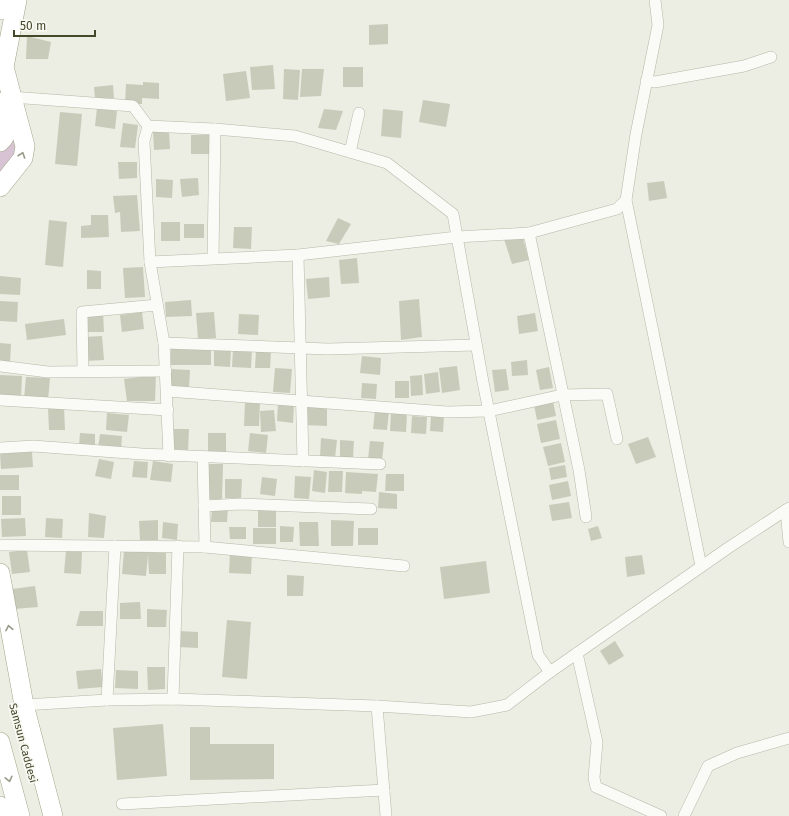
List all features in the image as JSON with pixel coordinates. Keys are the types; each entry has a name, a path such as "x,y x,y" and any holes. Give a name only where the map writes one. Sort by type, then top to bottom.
{"highway":[{"path":"0,10 2,0"},
{"path":"0,187 23,158 25,146 4,67 18,0"},
{"path":"0,142 3,139 8,124 2,97 11,97"},
{"path":"0,573 24,705 53,816"},
{"name":"Samsun Caddesi","path":"0,647 14,711 43,816"},
{"name":"Samsun Caddesi","path":"0,742 20,816"},
{"path":"0,806 3,816"}],"street":[{"path":"655,0 658,25 636,134 626,200 701,566"},
{"path":"646,81 655,82 744,66 771,57"},
{"path":"11,97 133,106 148,126"},
{"path":"350,152 359,113"},
{"path":"148,126 215,129 295,136 387,163 453,214 476,345 538,655 550,672"},
{"path":"148,126 144,141 150,262 164,343 169,456"},
{"path":"213,258 215,129"},
{"path":"150,262 298,255 457,237 529,233 616,209 626,200"},
{"path":"529,233 579,470 586,517"},
{"path":"298,255 299,348 303,461"},
{"path":"83,372 82,312 157,305"},
{"path":"164,343 299,348 476,345"},
{"path":"0,366 48,372 166,371"},
{"path":"167,391 447,412 489,411 562,395 607,394 617,439"},
{"path":"0,400 168,410"},
{"path":"0,448 33,446 169,456 380,464"},
{"path":"203,457 206,547"},
{"path":"204,506 240,504 372,509"},
{"path":"24,705 107,700 172,699 377,706 471,712 507,705 550,672 701,566 787,509"},
{"path":"787,509 789,542"},
{"path":"0,545 206,547 404,566"},
{"path":"107,700 115,546"},
{"path":"172,699 178,546"},
{"path":"577,653 597,742 594,778 596,788 661,816"},
{"path":"377,706 386,816"},
{"path":"684,816 708,766 737,753 789,738"},
{"path":"122,804 384,790"}],"shaded area":[{"path":"10,133 18,145 16,153 0,176 0,148"}],"building":[{"path":"388,24 388,44 369,45 369,25"},
{"path":"27,36 51,42 48,59 26,59"},
{"path":"273,65 275,89 252,90 250,67"},
{"path":"343,67 363,67 363,87 343,87"},
{"path":"284,69 300,70 298,100 283,99"},
{"path":"302,69 324,69 321,96 300,97"},
{"path":"246,71 250,98 226,101 223,74"},
{"path":"143,82 159,83 159,99 142,98 142,104 125,104 126,84 143,85"},
{"path":"113,85 114,98 95,99 94,87"},
{"path":"423,100 450,104 446,127 419,122"},
{"path":"97,108 117,111 115,129 95,126"},
{"path":"324,109 343,111 336,130 318,128"},
{"path":"383,109 403,111 401,138 381,136"},
{"path":"60,112 82,114 77,166 55,164"},
{"path":"123,123 138,125 135,148 120,147"},
{"path":"169,131 170,149 154,150 153,132"},
{"path":"191,135 209,135 209,154 191,154"},
{"path":"118,162 137,162 137,178 119,179"},
{"path":"198,178 199,195 182,197 180,179"},
{"path":"156,179 173,180 172,198 156,197"},
{"path":"664,181 667,198 649,201 647,183"},
{"path":"137,195 140,231 121,232 120,212 115,213 113,196"},
{"path":"91,215 108,215 109,237 81,238 81,226 91,225"},
{"path":"338,218 351,224 339,244 326,241"},
{"path":"49,220 67,222 63,267 45,265"},
{"path":"161,222 180,222 180,241 161,241"},
{"path":"184,224 204,224 204,238 184,238"},
{"path":"234,227 252,227 251,249 233,248"},
{"path":"523,238 529,260 512,264 504,239"},
{"path":"357,258 359,283 341,284 339,260"},
{"path":"143,267 145,297 125,298 123,268"},
{"path":"87,270 101,271 101,289 87,289"},
{"path":"0,276 21,278 20,295 0,294"},
{"path":"329,277 330,297 308,299 306,279"},
{"path":"419,299 422,337 401,340 399,301"},
{"path":"191,300 192,316 166,317 165,302"},
{"path":"0,301 18,302 17,322 0,321"},
{"path":"103,311 104,332 87,332 86,312"},
{"path":"142,312 144,329 122,332 120,315"},
{"path":"214,312 216,338 198,339 196,313"},
{"path":"535,313 538,331 519,334 517,316"},
{"path":"239,314 259,315 258,335 238,334"},
{"path":"64,319 66,335 27,340 25,324"},
{"path":"102,336 104,360 85,361 84,337"},
{"path":"0,343 11,344 10,363 0,362"},
{"path":"171,349 211,349 211,365 171,365"},
{"path":"214,349 231,350 230,367 214,366"},
{"path":"233,349 252,350 251,368 232,367"},
{"path":"256,350 271,351 270,368 255,368"},
{"path":"362,356 381,358 380,375 360,373"},
{"path":"527,360 528,375 512,376 511,362"},
{"path":"457,366 460,390 442,393 439,368"},
{"path":"549,367 553,388 540,390 536,370"},
{"path":"275,368 292,369 290,393 273,392"},
{"path":"170,369 190,370 189,388 169,387"},
{"path":"506,369 509,390 495,392 492,370"},
{"path":"438,372 440,392 426,394 424,374"},
{"path":"0,375 22,376 21,398 0,396"},
{"path":"156,375 155,401 127,401 124,379"},
{"path":"422,375 423,395 411,396 410,376"},
{"path":"26,377 50,378 48,401 24,399"},
{"path":"395,381 409,381 409,398 395,398"},
{"path":"362,383 377,384 376,399 361,398"},
{"path":"553,401 556,416 537,420 534,405"},
{"path":"245,402 260,402 259,426 244,426"},
{"path":"278,403 294,404 293,423 277,421"},
{"path":"64,407 65,430 49,430 48,408"},
{"path":"304,407 327,408 327,426 304,425"},
{"path":"274,410 276,431 261,432 260,411"},
{"path":"375,410 389,411 387,430 373,429"},
{"path":"391,412 407,413 406,432 390,431"},
{"path":"107,413 129,415 127,432 106,430"},
{"path":"431,415 444,416 443,432 430,431"},
{"path":"412,416 427,417 426,434 411,433"},
{"path":"556,420 560,439 541,443 537,424"},
{"path":"172,429 189,429 188,450 171,449"},
{"path":"80,433 95,434 95,447 79,446"},
{"path":"208,433 226,433 226,452 208,452"},
{"path":"250,433 268,435 266,453 248,451"},
{"path":"100,434 122,436 121,450 98,448"},
{"path":"648,437 656,457 636,464 628,444"},
{"path":"321,438 337,440 335,458 320,457"},
{"path":"340,440 354,441 353,458 340,458"},
{"path":"370,441 384,442 382,460 368,459"},
{"path":"561,443 565,462 548,466 543,447"},
{"path":"32,452 33,467 1,469 0,453"},
{"path":"99,459 114,462 111,479 95,476"},
{"path":"134,461 148,462 147,478 132,477"},
{"path":"153,461 173,464 171,482 150,480"},
{"path":"206,464 223,464 222,500 206,499"},
{"path":"565,465 567,477 551,480 549,468"},
{"path":"314,470 327,472 325,493 312,491"},
{"path":"329,471 343,471 342,492 328,492"},
{"path":"346,472 378,474 376,492 362,491 362,494 345,493"},
{"path":"386,474 404,474 404,491 385,491"},
{"path":"0,475 19,475 19,490 0,490"},
{"path":"295,476 311,477 309,499 294,498"},
{"path":"262,477 277,479 275,496 260,494"},
{"path":"225,479 242,479 241,499 225,498"},
{"path":"568,481 571,496 552,500 549,485"},
{"path":"379,492 397,494 397,509 378,508"},
{"path":"2,496 21,496 21,515 2,515"},
{"path":"569,502 572,518 552,521 549,505"},
{"path":"212,506 228,508 227,522 211,522"},
{"path":"258,509 276,509 276,527 258,527"},
{"path":"89,513 106,516 104,538 88,537"},
{"path":"25,518 26,536 2,537 1,519"},
{"path":"46,518 63,519 62,538 45,537"},
{"path":"158,520 158,540 140,540 139,521"},
{"path":"331,520 354,521 353,546 331,546"},
{"path":"163,522 178,524 177,540 162,538"},
{"path":"299,522 318,522 319,546 300,546"},
{"path":"280,526 294,527 293,542 280,542"},
{"path":"598,526 602,538 591,541 588,529"},
{"path":"229,527 246,527 246,539 230,539"},
{"path":"253,528 276,528 276,544 253,544"},
{"path":"358,528 378,528 378,545 358,545"},
{"path":"27,550 30,572 12,574 9,552"},
{"path":"66,550 82,551 81,574 64,573"},
{"path":"124,551 166,553 166,574 149,574 148,555 146,576 122,574"},
{"path":"230,553 252,554 251,574 229,573"},
{"path":"642,555 645,574 627,577 625,557"},
{"path":"486,561 490,593 444,599 440,567"},
{"path":"287,575 304,576 303,596 287,596"},
{"path":"35,586 38,607 14,609 12,589"},
{"path":"140,602 141,619 120,619 120,603"},
{"path":"147,609 167,610 166,627 147,627"},
{"path":"80,611 103,611 103,626 76,626"},
{"path":"227,620 251,622 247,679 222,677"},
{"path":"179,631 198,632 198,648 178,647"},
{"path":"615,641 624,656 609,665 600,651"},
{"path":"147,667 165,667 165,689 148,690"},
{"path":"101,669 103,687 78,689 76,671"},
{"path":"116,670 138,671 138,689 115,688"},
{"path":"163,724 167,776 117,780 113,728"},
{"path":"190,727 210,727 210,744 274,744 274,779 190,780"}]}
